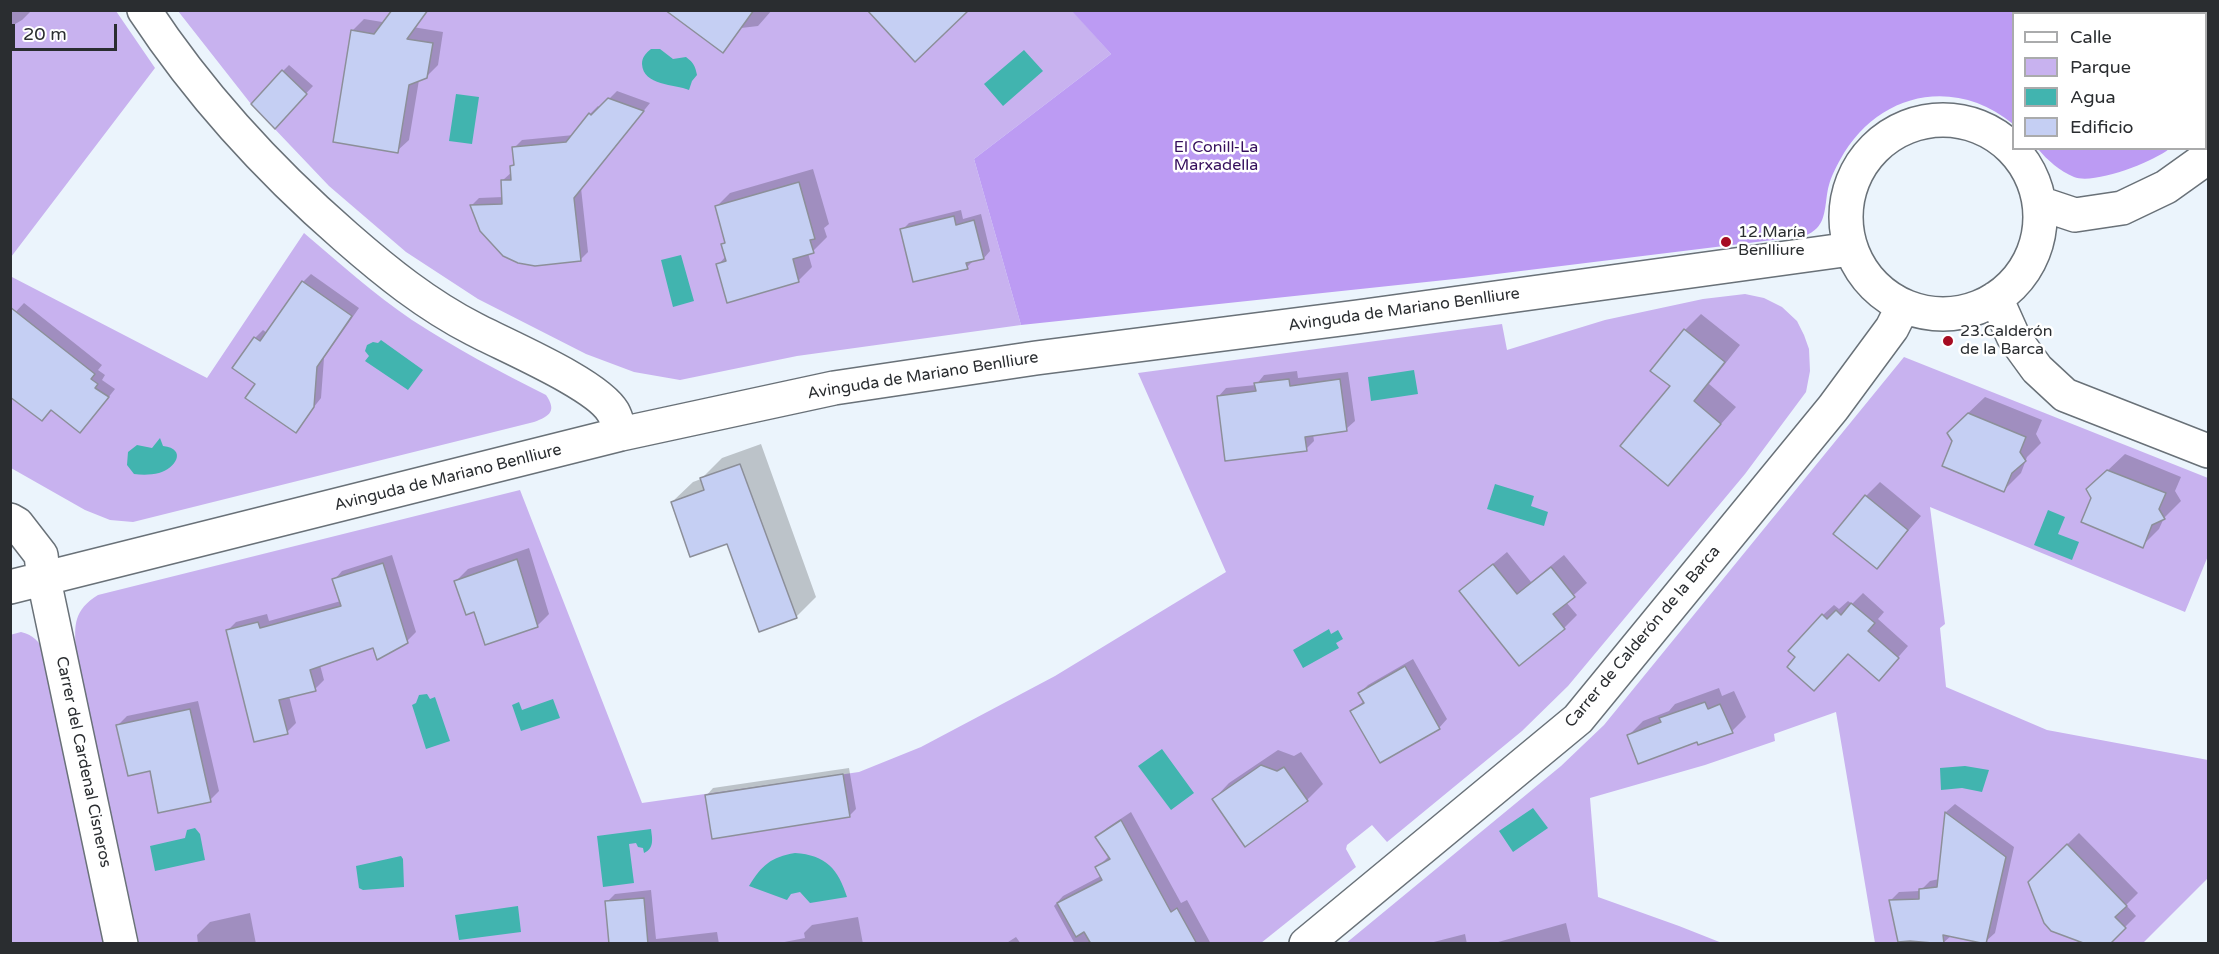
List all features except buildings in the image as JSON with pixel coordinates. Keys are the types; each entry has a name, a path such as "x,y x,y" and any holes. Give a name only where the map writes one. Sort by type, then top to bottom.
{"street":[{"path":"144,10 206,96 261,158 313,208 380,267 445,314 583,384 612,411 621,434"},
{"path":"1951,120 1983,128 2012,150 2029,172 2039,203 2039,231 2031,257 2017,280 1996,298 1966,311 1956,312 1934,313 1903,306 1881,292 1863,272 1851,249 1845,217 1850,185 1865,157 1890,135 1919,122 1951,120"},
{"path":"2039,203 2075,215 2122,208 2166,188 2208,154"},
{"name":"Avinguda de Mariano Benlliure","path":"10,587 621,434 834,388 1013,361 1357,317 1851,249"},
{"path":"1996,298 2013,336 2037,369 2065,395 2208,451"},
{"name":"Carrer de Calderón de la Barca","path":"1306,944 1578,719 1833,408 1892,328 1903,306"},
{"name":"Carrer del Cardenal Cisneros","path":"10,520 17,525 41,555 44,580 121,944"}],"green space":[{"path":"11,10 116,11 155,68 11,257"},
{"path":"1072,10 1111,54 974,159 1021,325 797,356 680,380 634,372 586,354 478,299 406,252 329,186 251,104 178,11"},
{"name":"El Conill-La Marxadella","path":"1072,11 2208,11 2208,113 2207,115 2207,12 2012,12 2012,123 1990,109 1966,100 1942,96 1918,98 1895,106 1874,119 1855,137 1832,175 1820,224 1805,236 1464,278 1021,325 974,159 1111,54"},
{"path":"2039,150 2167,150 2123,171 2095,178 2074,177 2050,161"},
{"path":"304,233 370,289 412,320 546,395 551,405 548,415 534,422 133,522 110,520 85,510 11,468 10,276 207,378"},
{"path":"1745,294 1764,298 1782,307 1797,321 1809,349 1810,371 1806,392 1745,474 1568,686 1522,731 1387,842 1372,825 1347,845 1346,849 1356,867 1261,943 139,943 76,650 77,618 84,606 98,595 520,490 642,803 859,772 921,747 1055,676 1226,572 1138,373 1502,324 1507,350 1605,320 1703,299"},
{"path":"1904,357 2208,478 2208,556 2185,612 1930,507 1945,624 1940,628 1946,687 2047,730 2208,760 2208,878 2143,943 1875,943 1836,712 1774,734 1775,741 1705,765 1590,798 1598,897 1722,943 1345,944 1561,766 1604,725"},
{"path":"21,632 35,639 44,651 107,943 11,943 10,635"}],"water":[{"path":"651,49 660,49 673,59 686,57 691,61 697,75 689,90 661,83 648,76 642,62"},
{"path":"1024,50 1043,71 1003,106 984,84"},
{"path":"456,94 479,97 472,144 449,141"},
{"path":"681,255 694,301 673,307 661,260"},
{"path":"381,340 423,370 408,390 365,361 369,356 365,351 367,345 373,342 378,343"},
{"path":"1414,370 1418,394 1371,401 1368,377"},
{"path":"160,438 163,446 175,451 177,455 174,463 170,468 159,473 134,474 127,465 128,452 137,445 152,448"},
{"path":"1495,484 1534,496 1531,506 1548,512 1544,526 1487,509"},
{"path":"2048,510 2065,517 2058,534 2079,542 2072,560 2034,545"},
{"path":"1329,629 1331,634 1338,630 1343,639 1336,643 1339,648 1303,668 1293,650"},
{"path":"427,694 430,699 435,697 450,741 426,749 412,705 416,703 419,695"},
{"path":"553,699 560,718 521,731 512,705 519,702 522,710"},
{"path":"1162,749 1194,793 1171,810 1138,766"},
{"path":"1965,766 1989,770 1982,792 1962,788 1941,790 1940,768"},
{"path":"1533,808 1548,828 1513,852 1499,831"},
{"path":"195,828 200,834 205,860 155,871 150,846 185,838 187,830"},
{"path":"651,829 652,842 648,851 644,853 643,848 638,847 636,843 629,844 634,883 603,887 597,836"},
{"path":"795,853 815,857 829,865 835,871 847,897 810,903 800,892 791,894 787,900 749,886 768,863"},
{"path":"401,856 404,887 363,890 359,888 356,866"},
{"path":"518,906 521,932 459,940 455,915"}],"place":[{"name":"12.María Benlliure","path":"1726,242"},
{"name":"23.Calderón de la Barca","path":"1948,341"}]}
